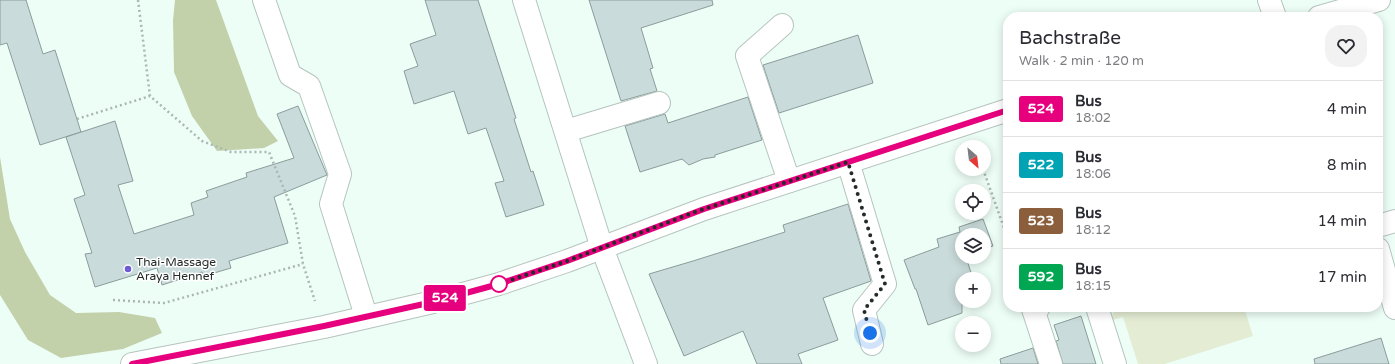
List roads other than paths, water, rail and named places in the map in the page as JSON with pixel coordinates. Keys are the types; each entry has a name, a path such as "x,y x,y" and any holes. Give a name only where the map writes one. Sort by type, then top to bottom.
{"main road":[{"path":"264,0 290,76 309,86 340,174 331,204 366,316"},
{"path":"524,0 602,248 646,364"},
{"path":"1269,0 1273,12"},
{"path":"1337,12 1379,0"},
{"path":"782,25 747,56 789,181"},
{"path":"566,131 659,103"},
{"path":"132,364 324,326 433,302 499,284 602,248 668,222 1003,112"},
{"path":"848,162 885,284 864,310 872,344"},
{"path":"1383,225 1395,221"},
{"path":"1383,266 1395,308"},
{"path":"1037,312 1051,364"},
{"path":"1099,312 1115,364"}],"place":[{"name":"Thai-Massage Araya Hennef","path":"128,269"}]}
